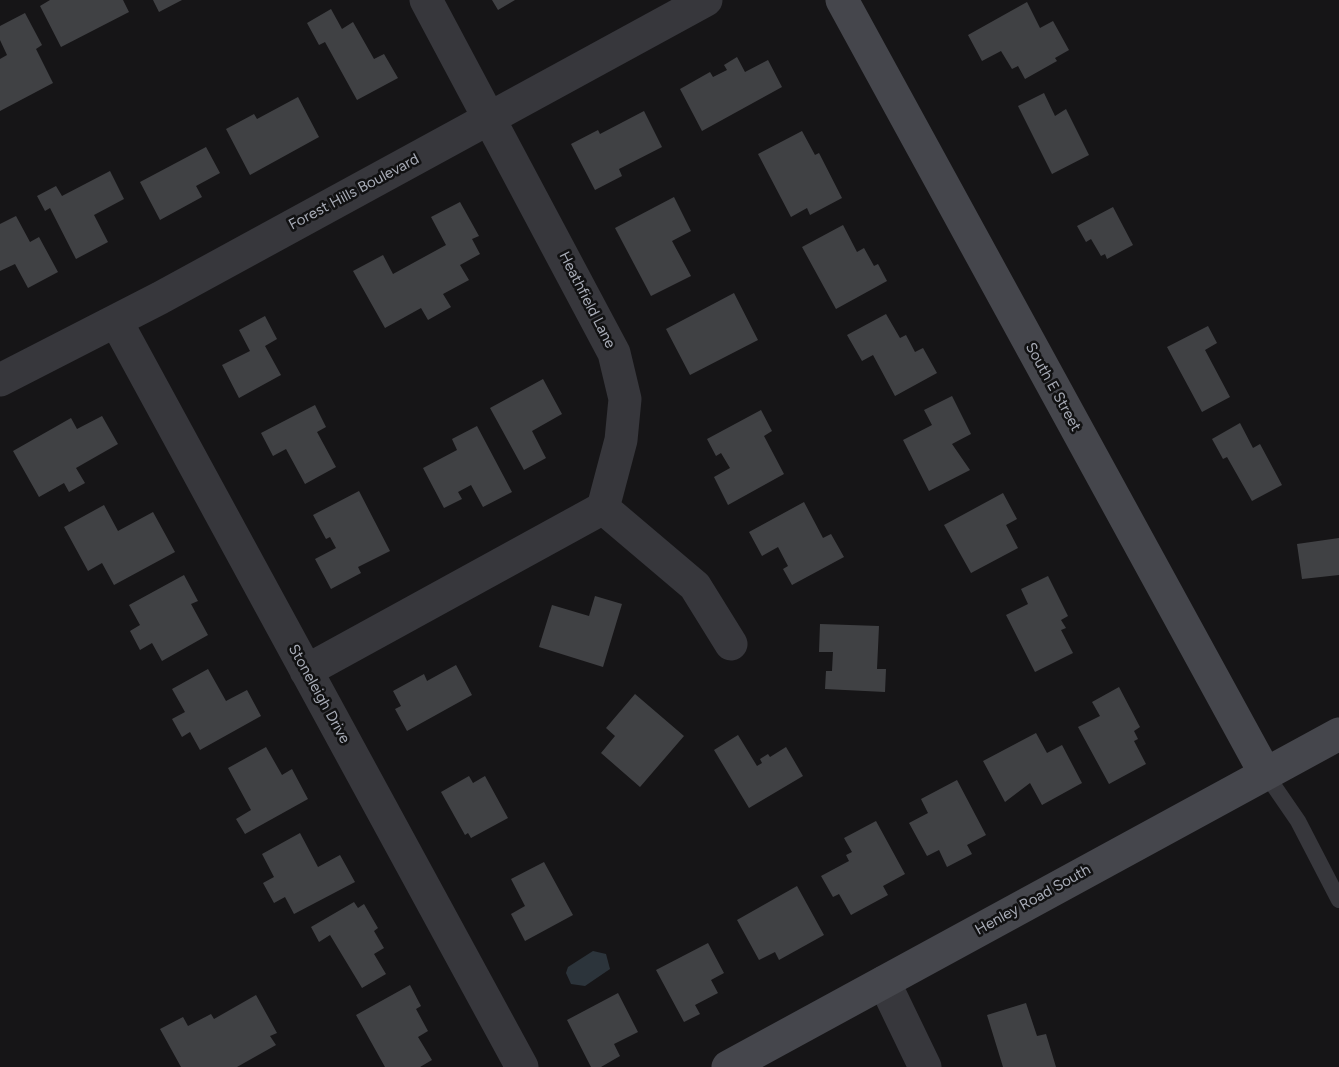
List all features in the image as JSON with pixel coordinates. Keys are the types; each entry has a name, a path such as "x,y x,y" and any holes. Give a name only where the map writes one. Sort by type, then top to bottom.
{"street":[{"name":"Heathfield Lane","path":"426,0 614,353 626,399 621,440 603,508"},
{"name":"Forest Hills Boulevard","path":"0,380 116,321 706,0"},
{"name":"South E Street","path":"842,0 1265,773"},
{"name":"Stoneleigh Drive","path":"116,321 522,1067"},
{"path":"306,671 603,508 695,586 731,644"},
{"name":"Henley Road South","path":"728,1067 1339,734"},
{"path":"884,982 926,1067"}],"lane":[{"path":"1265,773 1299,821 1339,900"}],"shaded area":[{"path":"593,951 606,954 610,969 585,986 571,984 566,973 568,967"}],"building":[{"path":"50,0 123,0 129,12 61,47 40,6"},
{"path":"153,0 182,0 159,12"},
{"path":"492,0 515,0 498,10"},
{"path":"1027,2 1040,28 1053,21 1069,50 1055,58 1057,61 1025,79 1018,66 1012,69 1001,51 982,61 968,35"},
{"path":"331,9 342,29 353,22 374,59 384,54 398,78 357,100 325,42 319,45 307,23"},
{"path":"25,13 42,45 36,49 53,83 0,111 0,59 7,55 0,40 0,26"},
{"path":"737,57 745,72 768,60 782,87 702,131 680,89 710,72 713,77 727,70 724,65"},
{"path":"1044,93 1055,116 1066,109 1089,155 1052,174 1018,106"},
{"path":"298,97 319,137 250,175 226,129 254,114 257,119"},
{"path":"644,111 662,147 619,169 622,176 595,190 571,144 598,130 600,134"},
{"path":"802,131 815,155 819,153 842,198 810,215 807,208 791,217 758,154"},
{"path":"206,147 220,173 196,186 202,197 160,220 140,182"},
{"path":"110,171 124,199 94,215 108,242 76,259 50,208 45,211 37,196 56,186 62,196"},
{"path":"674,197 691,231 672,241 691,276 651,296 615,228"},
{"path":"460,202 479,236 472,239 480,254 460,265 469,280 443,294 451,307 428,320 421,308 385,328 353,271 383,255 393,274 446,245 431,217"},
{"path":"1113,207 1133,245 1107,259 1105,254 1101,256 1091,239 1086,242 1077,226"},
{"path":"16,216 30,242 39,237 58,272 28,288 15,264 0,271 0,224"},
{"path":"843,225 857,252 864,248 874,266 878,264 887,281 836,309 802,247"},
{"path":"734,293 758,340 690,375 666,329"},
{"path":"886,314 900,338 906,335 915,352 923,348 937,373 895,396 873,355 862,361 847,335"},
{"path":"265,316 277,339 265,346 281,375 239,398 222,365 250,351 239,330"},
{"path":"1208,326 1217,343 1205,350 1230,397 1202,412 1167,347"},
{"path":"543,379 562,414 532,431 546,458 524,470 490,408"},
{"path":"952,396 971,434 952,444 970,470 929,491 903,440 932,425 924,410"},
{"path":"315,405 326,427 317,432 336,467 305,484 286,449 273,456 261,433"},
{"path":"761,410 772,431 764,436 784,474 728,505 714,477 730,468 721,453 716,456 707,439"},
{"path":"102,416 118,444 76,468 85,483 69,492 64,483 39,497 13,451 71,418 77,429"},
{"path":"1240,423 1253,448 1260,444 1282,485 1252,501 1227,457 1223,459 1212,439"},
{"path":"477,426 512,492 483,507 471,485 458,492 462,499 444,508 423,468 457,450 452,439"},
{"path":"359,491 390,551 358,567 361,573 331,589 315,559 336,548 330,537 326,539 313,515"},
{"path":"1003,493 1017,519 1006,525 1018,548 971,573 944,525"},
{"path":"804,502 823,538 831,534 844,557 792,585 783,569 788,566 778,547 762,556 749,532"},
{"path":"104,505 118,531 153,512 175,552 114,585 102,563 88,571 64,527"},
{"path":"1339,538 1339,575 1302,579 1297,544"},
{"path":"184,575 198,601 191,604 208,635 162,661 152,643 140,650 130,631 140,625 129,605"},
{"path":"1048,576 1068,616 1061,620 1066,628 1061,630 1073,653 1035,672 1006,615 1028,604 1021,589"},
{"path":"595,596 622,604 603,667 539,647 552,605 589,616"},
{"path":"820,624 879,626 877,669 886,669 885,692 825,689 826,671 832,671 833,652 819,652"},
{"path":"456,665 472,695 407,731 395,709 401,706 393,691 424,674 427,681"},
{"path":"208,669 226,701 247,690 261,716 200,750 190,732 182,737 172,719 185,712 172,689"},
{"path":"1119,687 1140,727 1134,731 1138,739 1134,741 1146,764 1109,784 1078,727 1100,716 1092,702"},
{"path":"635,694 684,736 640,787 601,753 615,736 606,728"},
{"path":"1036,733 1047,753 1062,745 1082,783 1042,805 1030,783 1005,802 983,761"},
{"path":"738,735 757,766 762,763 760,759 768,754 770,757 786,747 803,776 749,808 714,750"},
{"path":"266,747 282,775 292,769 308,799 245,834 236,819 251,810 228,768"},
{"path":"469,776 473,783 485,776 508,818 471,838 468,833 465,835 441,792"},
{"path":"957,780 986,835 967,845 972,854 947,867 939,850 927,856 909,823 928,813 921,799"},
{"path":"876,821 905,874 883,886 888,895 851,915 839,894 833,897 821,876 849,861 846,855 852,852 844,838"},
{"path":"300,833 318,867 340,855 355,882 294,914 285,897 274,903 263,883 274,877 262,854"},
{"path":"544,862 573,915 525,941 511,914 525,906 511,879"},
{"path":"797,886 824,935 779,960 775,952 759,960 737,920"},
{"path":"354,902 358,908 364,904 378,928 374,931 384,948 374,954 386,974 362,988 330,935 319,942 311,927"},
{"path":"708,943 724,973 711,980 718,993 695,1005 700,1014 684,1022 656,970"},
{"path":"410,985 421,1006 416,1009 428,1031 418,1037 432,1060 420,1067 385,1067 356,1015"},
{"path":"618,993 638,1032 614,1044 620,1056 601,1067 591,1067 567,1020"},
{"path":"256,995 277,1033 270,1036 276,1045 237,1067 181,1067 160,1029 183,1017 188,1026 211,1014 214,1019"},
{"path":"1026,1003 1037,1036 1046,1034 1056,1067 1003,1067 987,1015"}]}
